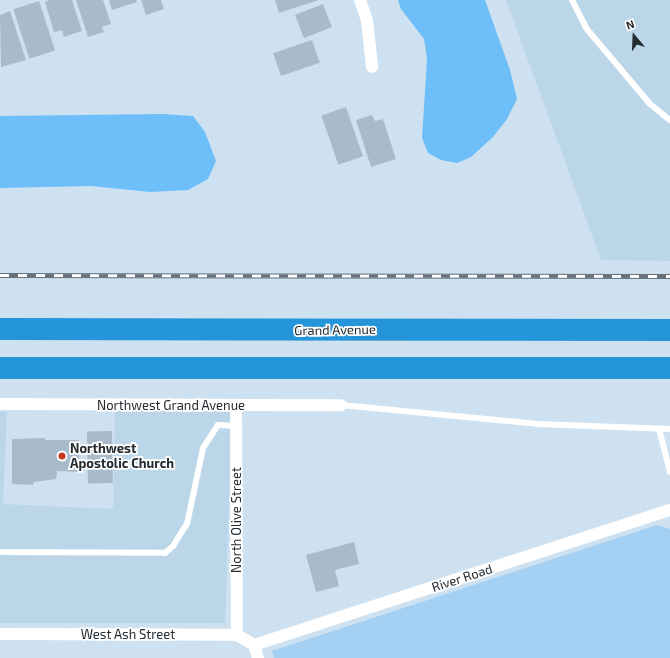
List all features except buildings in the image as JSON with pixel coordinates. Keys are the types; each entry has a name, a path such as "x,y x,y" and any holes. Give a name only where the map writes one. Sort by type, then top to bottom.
{"highway":[{"name":"Grand Avenue","path":"0,330 670,330"},
{"path":"0,368 670,368"}],"street":[{"path":"360,0 367,20 372,67"},
{"name":"Northwest Grand Avenue","path":"0,404 341,405"},
{"name":"North Olive Street","path":"236,405 237,635"},
{"name":"River Road","path":"254,645 670,510"},
{"name":"West Ash Street","path":"0,634 237,635"},
{"path":"237,635 254,645 258,658"}],"lane":[{"path":"572,0 586,28 650,104 670,120"},
{"path":"341,405 537,424 670,429"},
{"path":"0,552 164,553 173,546 187,524 203,448 218,425 236,426"},
{"path":"659,429 670,472"}],"shaded area":[{"path":"398,0 485,0 510,70 517,99 507,119 493,137 471,157 457,163 441,160 428,153 422,138 427,59 424,39 401,9"},
{"path":"506,0 670,0 670,261 601,260"},
{"path":"163,114 193,116 205,132 216,161 208,179 188,190 150,192 91,186 0,188 0,116"},
{"path":"115,409 232,412 225,623 0,623 0,412 7,412 3,504 113,509"},
{"path":"657,525 670,529 670,658 274,658 272,651"}],"railway":[{"path":"0,275 670,276"}],"place":[{"name":"Northwest Apostolic Church","path":"62,456"}]}
